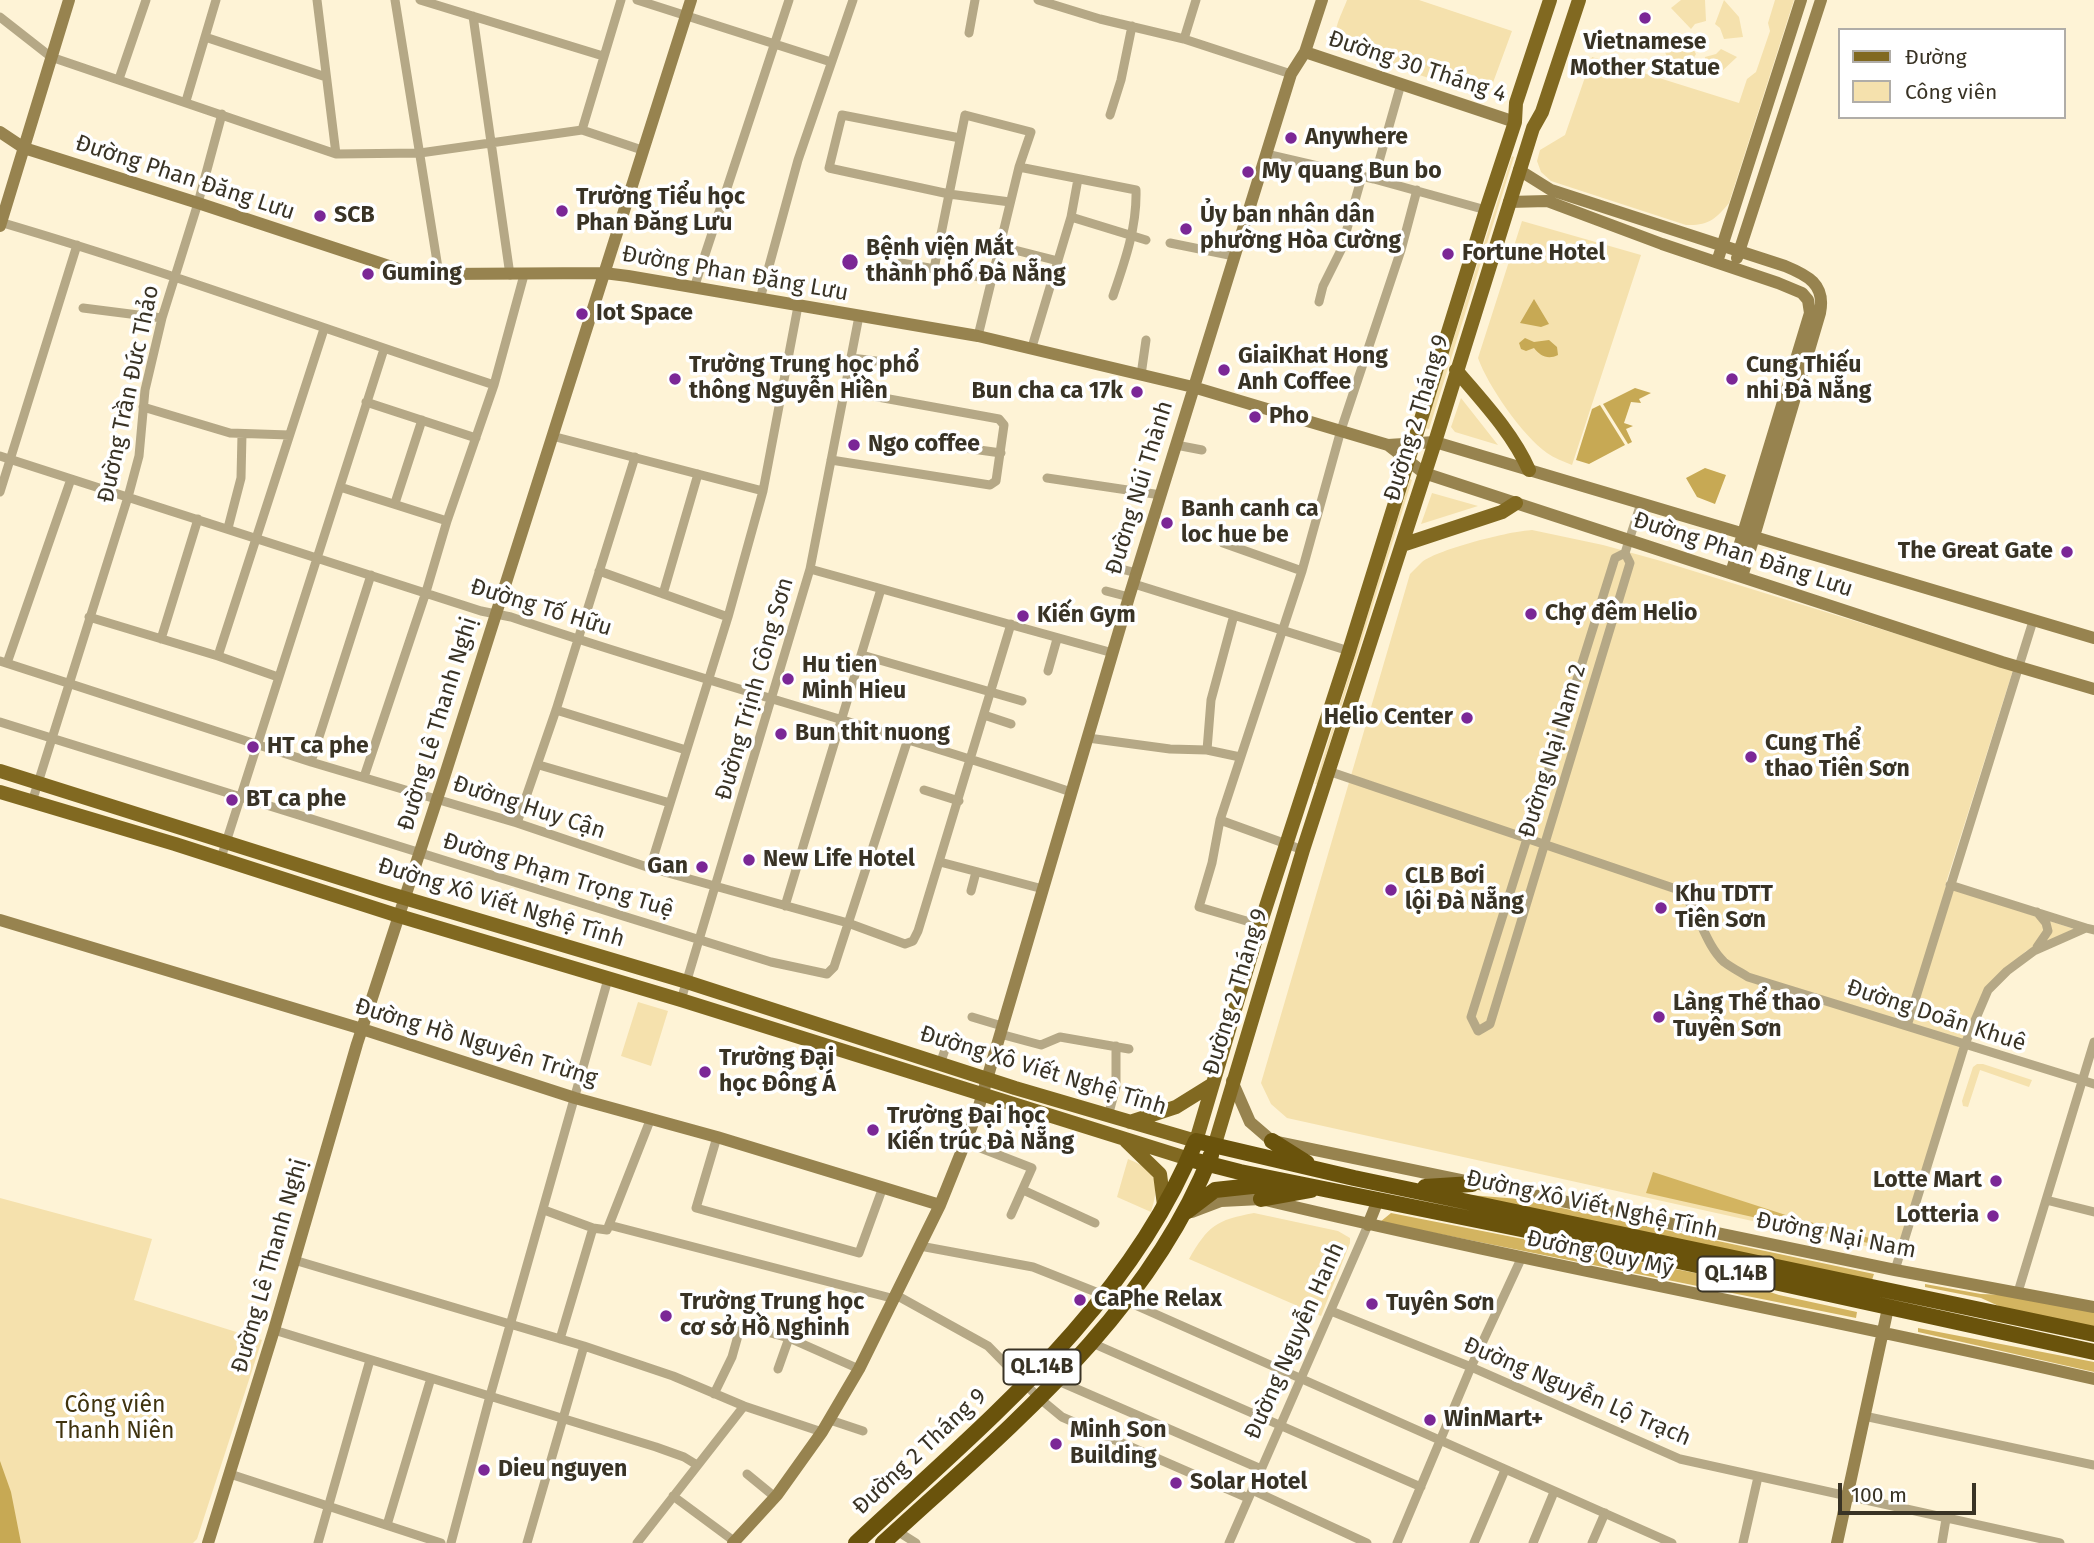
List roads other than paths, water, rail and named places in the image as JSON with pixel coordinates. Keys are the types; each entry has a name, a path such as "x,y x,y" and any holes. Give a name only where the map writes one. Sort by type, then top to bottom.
{"highway":[{"path":"1272,1140 1318,1170"},
{"name":"Đường Xô Viết Nghệ Tĩnh","path":"1196,1142 2094,1334"},
{"name":"QL.14B","path":"1189,1159 1196,1142"},
{"name":"QL.14B","path":"1207,1164 1214,1147"},
{"name":"Đường Xô Viết Nghệ Tĩnh","path":"1189,1159 1318,1189 1656,1256 2094,1352"},
{"name":"Đường 2 Tháng 9","path":"856,1543 1026,1384 1105,1296 1164,1205 1189,1159"},
{"name":"Đường 2 Tháng 9","path":"883,1543 1039,1398 1092,1343 1126,1301 1181,1216 1207,1164"},
{"path":"1181,1216 1215,1190 1290,1182"},
{"path":"1406,1189 1472,1184"},
{"path":"1262,1199 1318,1189"}],"main road":[{"name":"Đường 2 Tháng 9","path":"1196,1142 1285,844 1349,651 1412,442 1515,122 1516,103 1550,0"},
{"name":"Đường 2 Tháng 9","path":"1214,1147 1303,850 1435,442 1532,128 1542,111 1579,0"},
{"path":"1515,122 1532,128"},
{"path":"1456,370 1492,412 1521,453 1529,470"},
{"path":"1402,545 1502,512 1516,503"},
{"name":"Đường Xô Viết Nghệ Tĩnh","path":"0,771 1196,1142"},
{"name":"Đường Xô Viết Nghệ Tĩnh","path":"0,792 221,858 399,916 681,1000 1189,1159"},
{"path":"1130,1122 1176,1107 1213,1084"},
{"path":"1125,1140 1160,1174 1164,1205"}],"street":[{"path":"69,0 0,223 175,275 324,329 494,385"},
{"path":"120,79 146,0"},
{"path":"186,101 216,0"},
{"path":"317,0 336,154"},
{"path":"395,0 439,274"},
{"path":"420,0 603,57"},
{"path":"582,130 621,0"},
{"path":"636,0 831,62"},
{"name":"Đường Lê Thanh Nghị","path":"208,1543 274,1331 362,1029 691,0"},
{"path":"694,288 789,0"},
{"path":"760,299 799,160 853,0"},
{"path":"969,33 975,0"},
{"path":"1038,0 1184,38 1291,74"},
{"path":"1184,38 1196,0"},
{"name":"Đường Núi Thành","path":"734,1542 775,1497 830,1420 859,1369 940,1205 965,1142 988,1079 1193,387 1291,74 1305,52 1322,0"},
{"path":"1717,262 1801,0"},
{"path":"1733,268 1821,0"},
{"path":"473,16 510,275"},
{"path":"0,18 51,57 336,154 420,153 582,130 642,150"},
{"path":"1110,115 1121,80 1132,26"},
{"path":"205,37 326,77"},
{"name":"Đường 30 Tháng 4","path":"1305,52 1515,122"},
{"path":"1374,179 1401,84"},
{"name":"Đường Trần Đức Thảo","path":"32,802 128,497 139,456 145,390 162,318 222,114"},
{"path":"960,138 842,115 829,168 949,194 1010,202"},
{"path":"934,269 965,115 1031,132 1019,167 978,336"},
{"name":"Đường Phan Đăng Lưu","path":"0,132 24,148 401,270 439,274 604,273 978,336 1193,387 1388,445 1424,473 2094,689"},
{"path":"1756,139 1774,145"},
{"path":"1266,154 1374,179 1486,210"},
{"path":"1019,167 1136,190 1132,236 1113,296"},
{"path":"1519,170 1551,190 1739,250 1808,276 1816,286 1822,305 1736,575"},
{"path":"1319,302 1327,276 1340,250 1362,176"},
{"path":"1032,347 1071,217 1077,178"},
{"path":"1303,850 1220,820 1302,571 1342,430 1401,250 1417,190"},
{"path":"1509,202 1547,201 1802,293 1808,300 1810,313 1749,535"},
{"path":"1071,217 1146,240"},
{"path":"1170,243 1234,256"},
{"path":"0,492 77,245"},
{"path":"999,246 1058,261"},
{"path":"901,263 991,279"},
{"path":"364,777 494,385 524,275"},
{"path":"650,868 729,617 763,491 798,306"},
{"path":"83,308 162,318"},
{"path":"810,569 859,316"},
{"path":"218,656 324,329"},
{"path":"1141,375 1146,340"},
{"path":"221,858 384,348"},
{"path":"851,358 876,361"},
{"path":"831,460 990,485 996,481 1004,425 999,419 845,391"},
{"path":"366,402 475,438"},
{"path":"143,407 209,428 242,435 289,435"},
{"path":"395,503 422,420"},
{"path":"228,528 241,478 242,435"},
{"path":"552,436 763,491"},
{"name":"Đường Phan Đăng Lưu","path":"1388,445 1435,442 2094,638"},
{"path":"1176,445 1202,450"},
{"path":"965,447 1001,453"},
{"name":"Đường Tố Hữu","path":"0,456 495,614 841,721 972,758 1071,792"},
{"path":"517,823 539,765 635,457"},
{"path":"663,594 698,474"},
{"path":"1047,478 1161,495"},
{"path":"4,662 71,479"},
{"path":"340,486 447,521"},
{"name":"Đường Nại Nam 2","path":"1625,553 1615,558 1472,1017 1478,1031 1490,1024 1546,843 1630,563 1625,553 1641,503"},
{"path":"161,639 198,519"},
{"path":"1223,542 1302,571"},
{"path":"1109,566 1234,615 1349,651"},
{"name":"Đường Trịnh Công Sơn","path":"681,1000 773,700 810,569 1113,653"},
{"path":"599,571 729,617"},
{"path":"311,762 371,575"},
{"path":"785,906 881,589"},
{"path":"1106,591 1129,597"},
{"path":"1207,751 1211,701 1234,615"},
{"path":"89,617 278,677"},
{"path":"1907,1026 2033,621"},
{"path":"1011,624 940,862 1043,888"},
{"path":"1048,671 1058,639"},
{"path":"862,655 1021,701"},
{"name":"Đường Huy Cận","path":"4,662 311,762 517,823 650,868 848,923 905,944 913,941 918,931 940,862"},
{"path":"556,710 686,750"},
{"path":"984,715 1012,724"},
{"name":"Đường Phạm Trọng Tuệ","path":"0,722 771,962 827,974 834,967 908,739"},
{"path":"1088,738 1240,757"},
{"path":"539,765 670,803"},
{"name":"Đường Doãn Khuê","path":"1328,771 1679,890 1698,914 1713,947 1723,960 1748,977 2094,1084"},
{"path":"924,790 959,801"},
{"name":"Đường 2 Tháng 9","path":"1220,820 1212,863 1199,907 1260,925"},
{"path":"971,891 976,872"},
{"path":"1950,885 2090,929"},
{"path":"2034,951 2048,931 2046,923 2036,912"},
{"name":"Đường Hồ Nguyên Trừng","path":"0,920 362,1029 575,1098 718,1137 940,1205"},
{"path":"1893,1292 1895,1269 1965,1044 1988,990 2007,971 2034,951 2090,929"},
{"path":"451,1543 608,979"},
{"path":"972,1017 1041,1045 1060,1037 1129,1049"},
{"path":"940,1064 947,1041"},
{"path":"2018,1292 2094,1042"},
{"path":"1108,1116 1116,1087 1116,1046"},
{"path":"1232,1081 1250,1122 1272,1140"},
{"path":"544,1210 593,1228 607,1230 651,1118"},
{"path":"718,1137 696,1208 859,1253 883,1187"},
{"name":"Đường Nại Nam","path":"1272,1140 1472,1184 2094,1307"},
{"path":"965,1142 1032,1168 1011,1215"},
{"path":"1023,1190 1095,1223"},
{"name":"Đường Quy Mỹ","path":"1181,1216 1221,1201 1262,1199 1521,1259 1882,1332 2094,1380"},
{"name":"Đường Nguyễn Hanh","path":"1229,1543 1303,1379 1378,1200"},
{"path":"2046,1200 2094,1212"},
{"path":"609,1225 895,1297 988,1346 1039,1398 1062,1417 1367,1543"},
{"path":"560,1339 593,1228"},
{"path":"920,1246 1033,1267 1105,1296"},
{"path":"1397,1543 1471,1367 1521,1259"},
{"path":"294,1260 584,1346 822,1432"},
{"path":"1126,1301 1672,1543"},
{"path":"1837,1543 1888,1308"},
{"name":"Đường Nguyễn Lộ Trạch","path":"1331,1311 1471,1367 1680,1459 1847,1495 1946,1520 2060,1543"},
{"path":"714,1394 732,1357 741,1325 789,1338 859,1369"},
{"path":"274,1331 656,1447 697,1465"},
{"path":"778,1369 789,1338"},
{"path":"1092,1343 1421,1487"},
{"path":"527,1543 584,1346"},
{"path":"318,1543 370,1360"},
{"path":"387,1525 431,1378"},
{"path":"1056,1380 1261,1469"},
{"path":"637,1543 744,1406"},
{"path":"1864,1416 2094,1465"},
{"path":"830,1420 863,1431"},
{"path":"1474,1543 1505,1470"},
{"path":"230,1474 441,1543"},
{"path":"747,1474 775,1497"},
{"path":"1743,1543 1758,1477"},
{"path":"1533,1543 1554,1492"},
{"path":"673,1496 734,1542"},
{"path":"1592,1543 1605,1513"},
{"path":"1942,1543 1946,1520"},
{"path":"897,1531 916,1543"}],"place":[{"name":"Vietnamese Mother Statue","path":"1645,18"},
{"name":"Anywhere","path":"1291,138"},
{"name":"My quang Bun bo","path":"1248,172"},
{"name":"Trường Tiểu học Phan Đăng Lưu","path":"562,211"},
{"name":"SCB","path":"320,216"},
{"name":"Ủy ban nhân dân phường Hòa Cường","path":"1186,229"},
{"name":"Fortune Hotel","path":"1448,254"},
{"name":"Bệnh viện Mắt thành phố Đà Nẵng","path":"850,262"},
{"name":"Guming","path":"368,274"},
{"name":"Iot Space","path":"582,314"},
{"name":"GiaiKhat Hong Anh Coffee","path":"1224,370"},
{"name":"Trường Trung học phổ thông Nguyễn Hiền","path":"675,379"},
{"name":"Cung Thiếu nhi Đà Nẵng","path":"1732,379"},
{"name":"Bun cha ca 17k","path":"1137,392"},
{"name":"Pho","path":"1255,417"},
{"name":"Ngo coffee","path":"854,445"},
{"name":"Banh canh ca loc hue be","path":"1167,523"},
{"name":"The Great Gate","path":"2067,552"},
{"name":"Chợ đêm Helio","path":"1531,614"},
{"name":"Kiến Gym","path":"1023,616"},
{"name":"Hu tien Minh Hieu","path":"788,679"},
{"name":"Helio Center","path":"1467,718"},
{"name":"Bun thit nuong","path":"781,734"},
{"name":"HT ca phe","path":"253,747"},
{"name":"Cung Thể thao Tiên Sơn","path":"1751,757"},
{"name":"BT ca phe","path":"232,800"},
{"name":"New Life Hotel","path":"749,860"},
{"name":"Gan","path":"702,867"},
{"name":"CLB Bơi lội Đà Nẵng","path":"1391,890"},
{"name":"Khu TDTT Tiên Sơn","path":"1661,908"},
{"name":"Làng Thể thao Tuyên Sơn","path":"1659,1017"},
{"name":"Trường Đại học Đông Á","path":"705,1072"},
{"name":"Trường Đại học Kiến trúc Đà Nẵng","path":"873,1130"},
{"name":"Lotte Mart","path":"1996,1181"},
{"name":"Lotteria","path":"1993,1216"},
{"name":"CaPhe Relax","path":"1080,1300"},
{"name":"Tuyên Sơn","path":"1372,1304"},
{"name":"Trường Trung học cơ sở Hồ Nghinh","path":"666,1316"},
{"name":"WinMart+","path":"1430,1420"},
{"name":"Minh Son Building","path":"1056,1444"},
{"name":"Dieu nguyen","path":"484,1470"},
{"name":"Solar Hotel","path":"1176,1483"}],"park label":[{"name":"Công viên Thanh Niên","path":"115,1419"}]}
